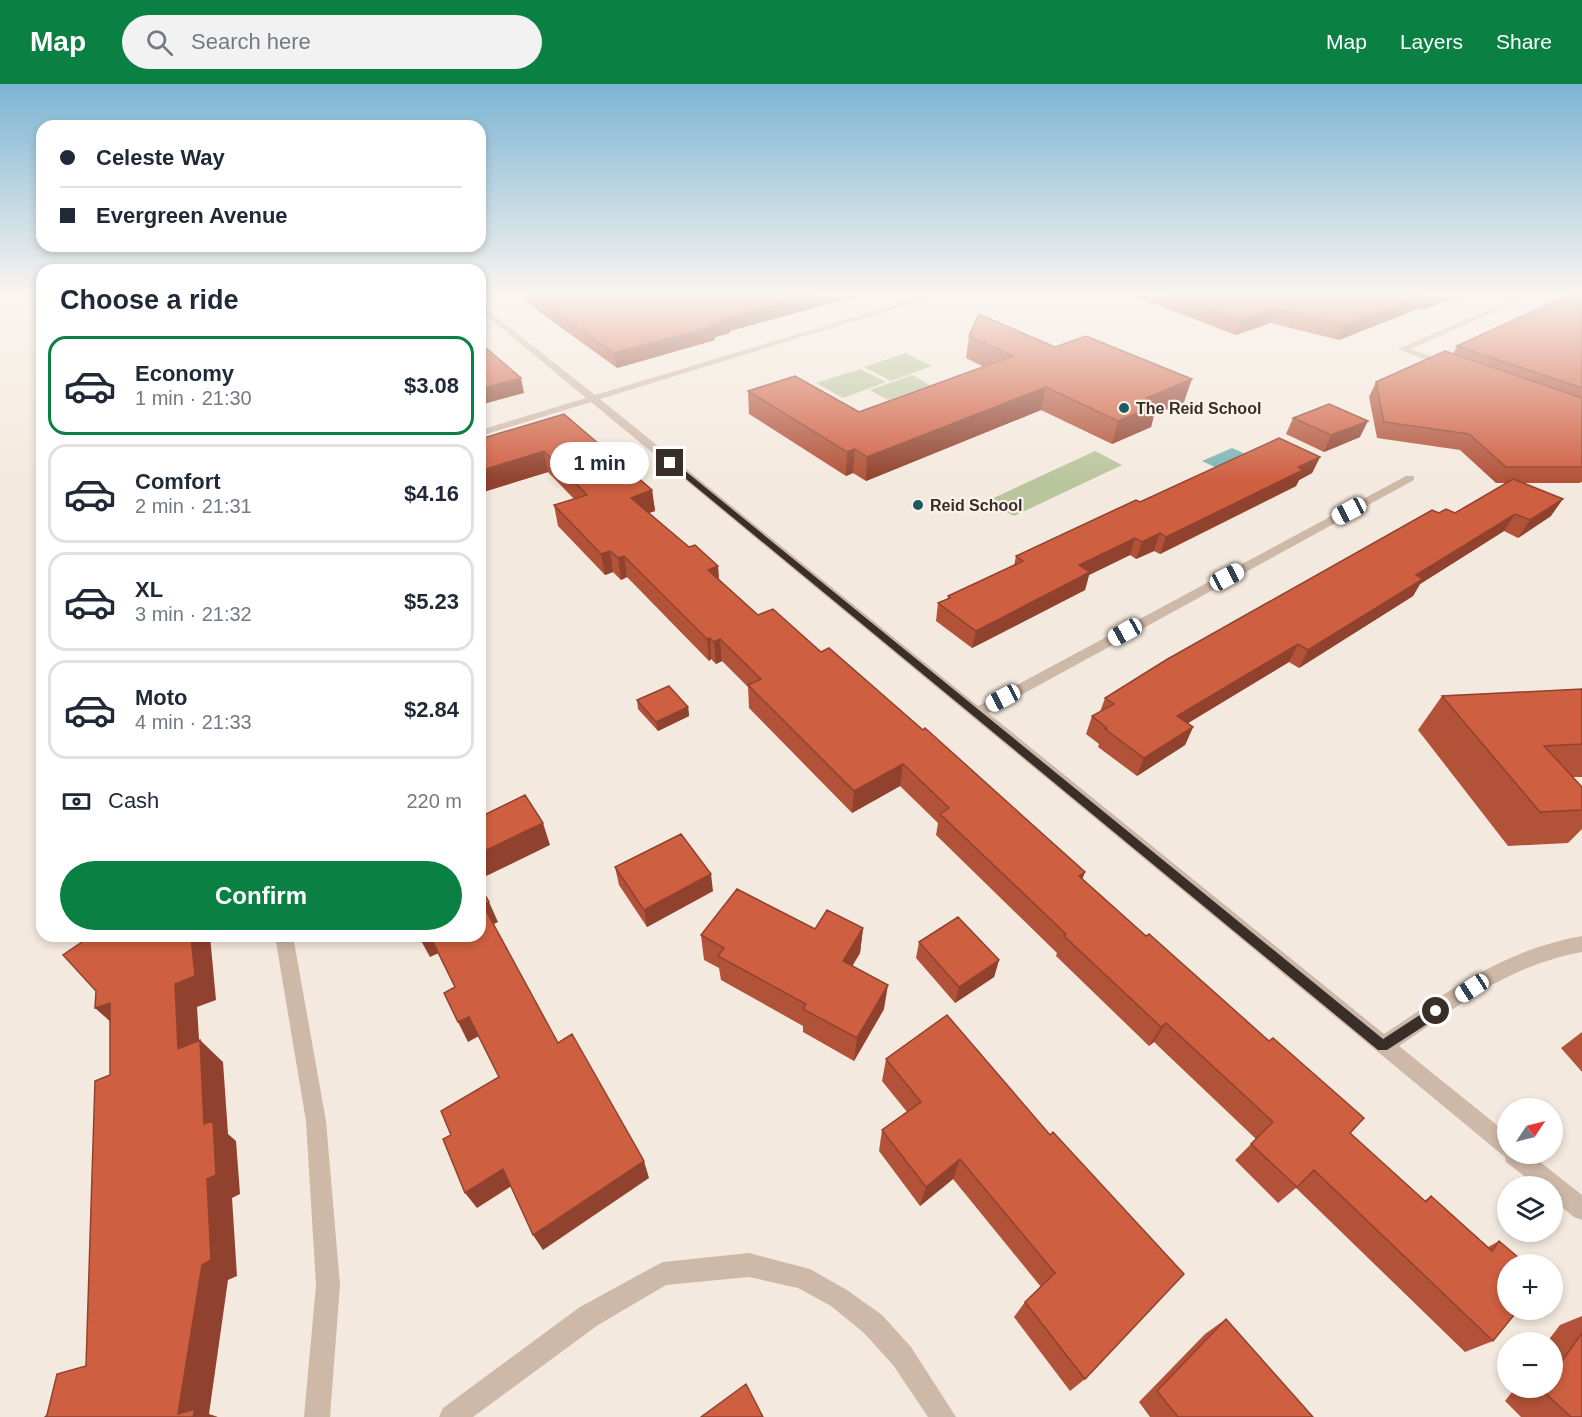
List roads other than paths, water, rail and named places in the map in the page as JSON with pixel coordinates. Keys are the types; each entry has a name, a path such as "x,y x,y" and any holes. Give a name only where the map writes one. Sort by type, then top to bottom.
{"street":[{"path":"542,357 1497,1139"},
{"path":"486,432 730,357"},
{"path":"1424,357 1454,368"},
{"path":"976,713 1410,478"},
{"path":"285,942 316,1121 328,1285 317,1417"},
{"path":"1383,1046 1489,976 1519,961 1552,949 1582,944"},
{"path":"1526,1164 1582,1209"},
{"path":"452,1417 589,1316 663,1274 749,1265 802,1277 839,1298 873,1324 902,1356 943,1417"}],"water":[{"path":"1232,448 1248,455 1219,469 1202,461"}],"place":[{"name":"The Reid School","path":"1124,408"},
{"name":"Reid School","path":"918,505"}]}
